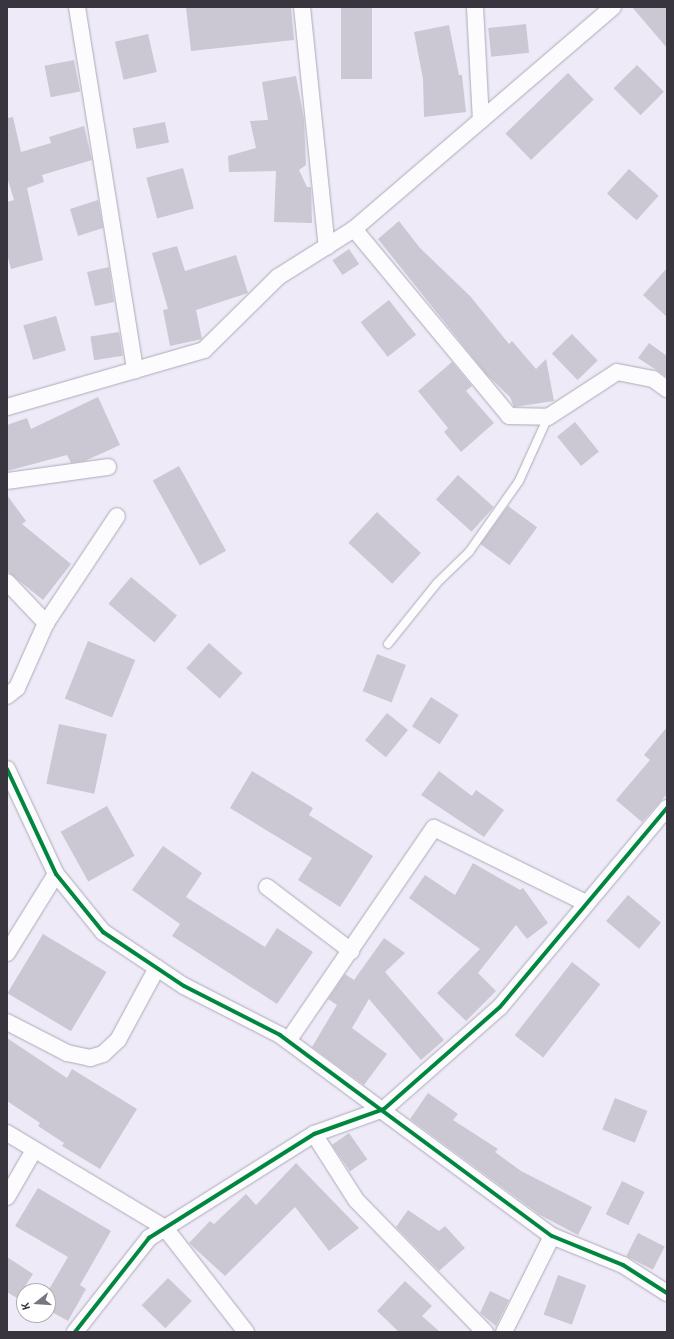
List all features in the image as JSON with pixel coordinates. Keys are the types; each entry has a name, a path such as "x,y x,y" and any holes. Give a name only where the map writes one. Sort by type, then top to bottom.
{"street":[{"path":"77,7 135,370"},
{"path":"302,7 326,246"},
{"path":"475,7 482,120"},
{"path":"7,407 204,350 278,277 354,229 609,9"},
{"path":"354,229 509,416 548,417 616,372 653,379 667,389"},
{"path":"7,481 108,467"},
{"path":"7,696 17,688 46,622 117,516"},
{"path":"7,582 46,622"},
{"path":"7,768 56,874 103,932 184,986 288,1041 384,1109 552,1236 623,1265 667,1293"},
{"path":"75,1332 150,1238 314,1134 384,1109 500,1007 667,808"},
{"path":"288,1041 434,828 586,904"},
{"path":"7,953 56,874"},
{"path":"267,887 351,951"},
{"path":"7,1022 67,1053 90,1058 103,1054 118,1040 157,968"},
{"path":"7,1133 165,1228 246,1332"},
{"path":"314,1134 356,1200 485,1332"},
{"path":"7,1196 34,1150"},
{"path":"504,1332 552,1236"}],"lane":[{"path":"388,644 437,583 469,552 515,487 540,442 548,417"}],"building":[{"path":"186,7 291,7 294,40 191,51"},
{"path":"341,7 372,7 372,79 341,79"},
{"path":"632,7 667,7 667,48"},
{"path":"526,24 529,53 491,57 488,28"},
{"path":"449,25 459,75 462,75 466,112 424,117 423,79 414,32"},
{"path":"148,34 157,72 124,80 115,42"},
{"path":"74,60 80,91 51,97 45,66"},
{"path":"637,65 664,92 641,115 614,88"},
{"path":"568,73 594,100 531,160 505,133"},
{"path":"296,76 304,119 306,165 299,170 307,187 311,187 312,223 274,222 276,171 229,172 228,156 256,148 250,121 268,120 262,82"},
{"path":"13,117 21,152 51,143 49,137 84,126 92,160 42,175 44,182 27,188 43,260 11,269 7,254 7,202 14,200 7,177 7,118"},
{"path":"165,122 169,143 137,149 133,128"},
{"path":"183,168 194,209 157,218 146,178"},
{"path":"629,169 659,196 637,220 607,194"},
{"path":"98,200 103,228 78,236 70,209"},
{"path":"399,221 420,248 470,296 509,344 512,341 536,369 546,359 554,401 514,407 510,397 486,374 378,239"},
{"path":"177,246 185,271 236,255 248,293 196,310 202,339 170,346 163,310 168,309 152,253"},
{"path":"349,249 359,264 342,275 332,260"},
{"path":"109,267 114,302 95,306 87,272"},
{"path":"667,268 667,317 643,295"},
{"path":"389,300 416,335 388,357 361,322"},
{"path":"56,316 66,351 33,360 23,325"},
{"path":"119,332 123,356 94,360 90,337"},
{"path":"572,334 598,361 578,380 552,353"},
{"path":"649,343 667,356 667,377 638,358"},
{"path":"452,362 472,386 466,391 494,423 461,452 444,432 448,428 418,391"},
{"path":"98,397 120,445 85,461 71,463 67,455 7,471 7,425 27,418 31,429"},
{"path":"575,422 599,452 581,466 557,436"},
{"path":"179,466 226,551 200,565 153,481"},
{"path":"458,475 494,507 472,532 436,500"},
{"path":"7,495 26,521 22,524 71,564 43,600 7,571"},
{"path":"508,506 537,527 509,565 480,544"},
{"path":"377,512 421,553 392,584 348,543"},
{"path":"131,577 177,616 154,642 109,604"},
{"path":"88,641 135,660 112,718 65,698"},
{"path":"209,643 242,673 220,698 186,668"},
{"path":"377,654 406,665 392,702 363,691"},
{"path":"431,697 459,715 440,744 412,726"},
{"path":"387,713 408,730 386,757 365,740"},
{"path":"59,724 107,734 94,794 46,784"},
{"path":"667,727 667,794 642,822 616,800 650,760 644,755"},
{"path":"252,771 313,808 309,815 373,856 340,907 298,880 312,858 230,808"},
{"path":"439,771 472,796 476,790 504,810 484,837 421,795"},
{"path":"107,806 135,856 88,882 61,832"},
{"path":"163,846 202,873 186,897 265,947 277,928 313,952 277,1004 172,936 180,924 132,890"},
{"path":"473,863 520,890 523,888 548,923 527,939 516,925 478,973 496,991 466,1021 437,993 480,949 409,898 425,875 455,895"},
{"path":"628,895 661,923 639,949 606,921"},
{"path":"43,934 106,972 71,1031 7,993"},
{"path":"384,938 405,953 385,972 444,1040 421,1060 369,999 352,1028 387,1054 364,1085 312,1047 337,1005 328,999 345,974 354,980"},
{"path":"572,962 600,984 543,1057 515,1035"},
{"path":"7,1038 67,1078 72,1069 137,1109 100,1169 62,1146 64,1143 38,1126 40,1123 7,1101"},
{"path":"428,1093 458,1114 453,1120 498,1149 495,1152 521,1171 592,1207 578,1235 540,1215 410,1119"},
{"path":"615,1098 647,1111 635,1143 602,1130"},
{"path":"349,1133 367,1159 350,1171 332,1145"},
{"path":"296,1163 359,1228 329,1251 295,1207 225,1276 189,1243 210,1221 214,1224 246,1194 256,1205"},
{"path":"622,1181 644,1192 628,1225 606,1214"},
{"path":"38,1188 111,1231 80,1285 86,1289 68,1321 56,1314 56,1283 53,1283 68,1257 15,1226"},
{"path":"408,1210 439,1231 445,1226 465,1248 439,1271 396,1227"},
{"path":"638,1233 665,1247 653,1270 626,1256"},
{"path":"7,1257 33,1274 27,1283 16,1283 16,1297 7,1292"},
{"path":"558,1275 586,1285 572,1325 544,1314"},
{"path":"168,1278 192,1301 165,1328 142,1305"},
{"path":"405,1281 432,1306 422,1316 440,1332 399,1332 377,1311"},
{"path":"490,1291 509,1300 496,1326 480,1313"}],"cycle path":[{"path":"7,769 56,874 103,932 184,986 280,1035 552,1236 623,1265 667,1293"},
{"path":"75,1332 149,1238 314,1134 384,1109 500,1007 667,808"}]}
